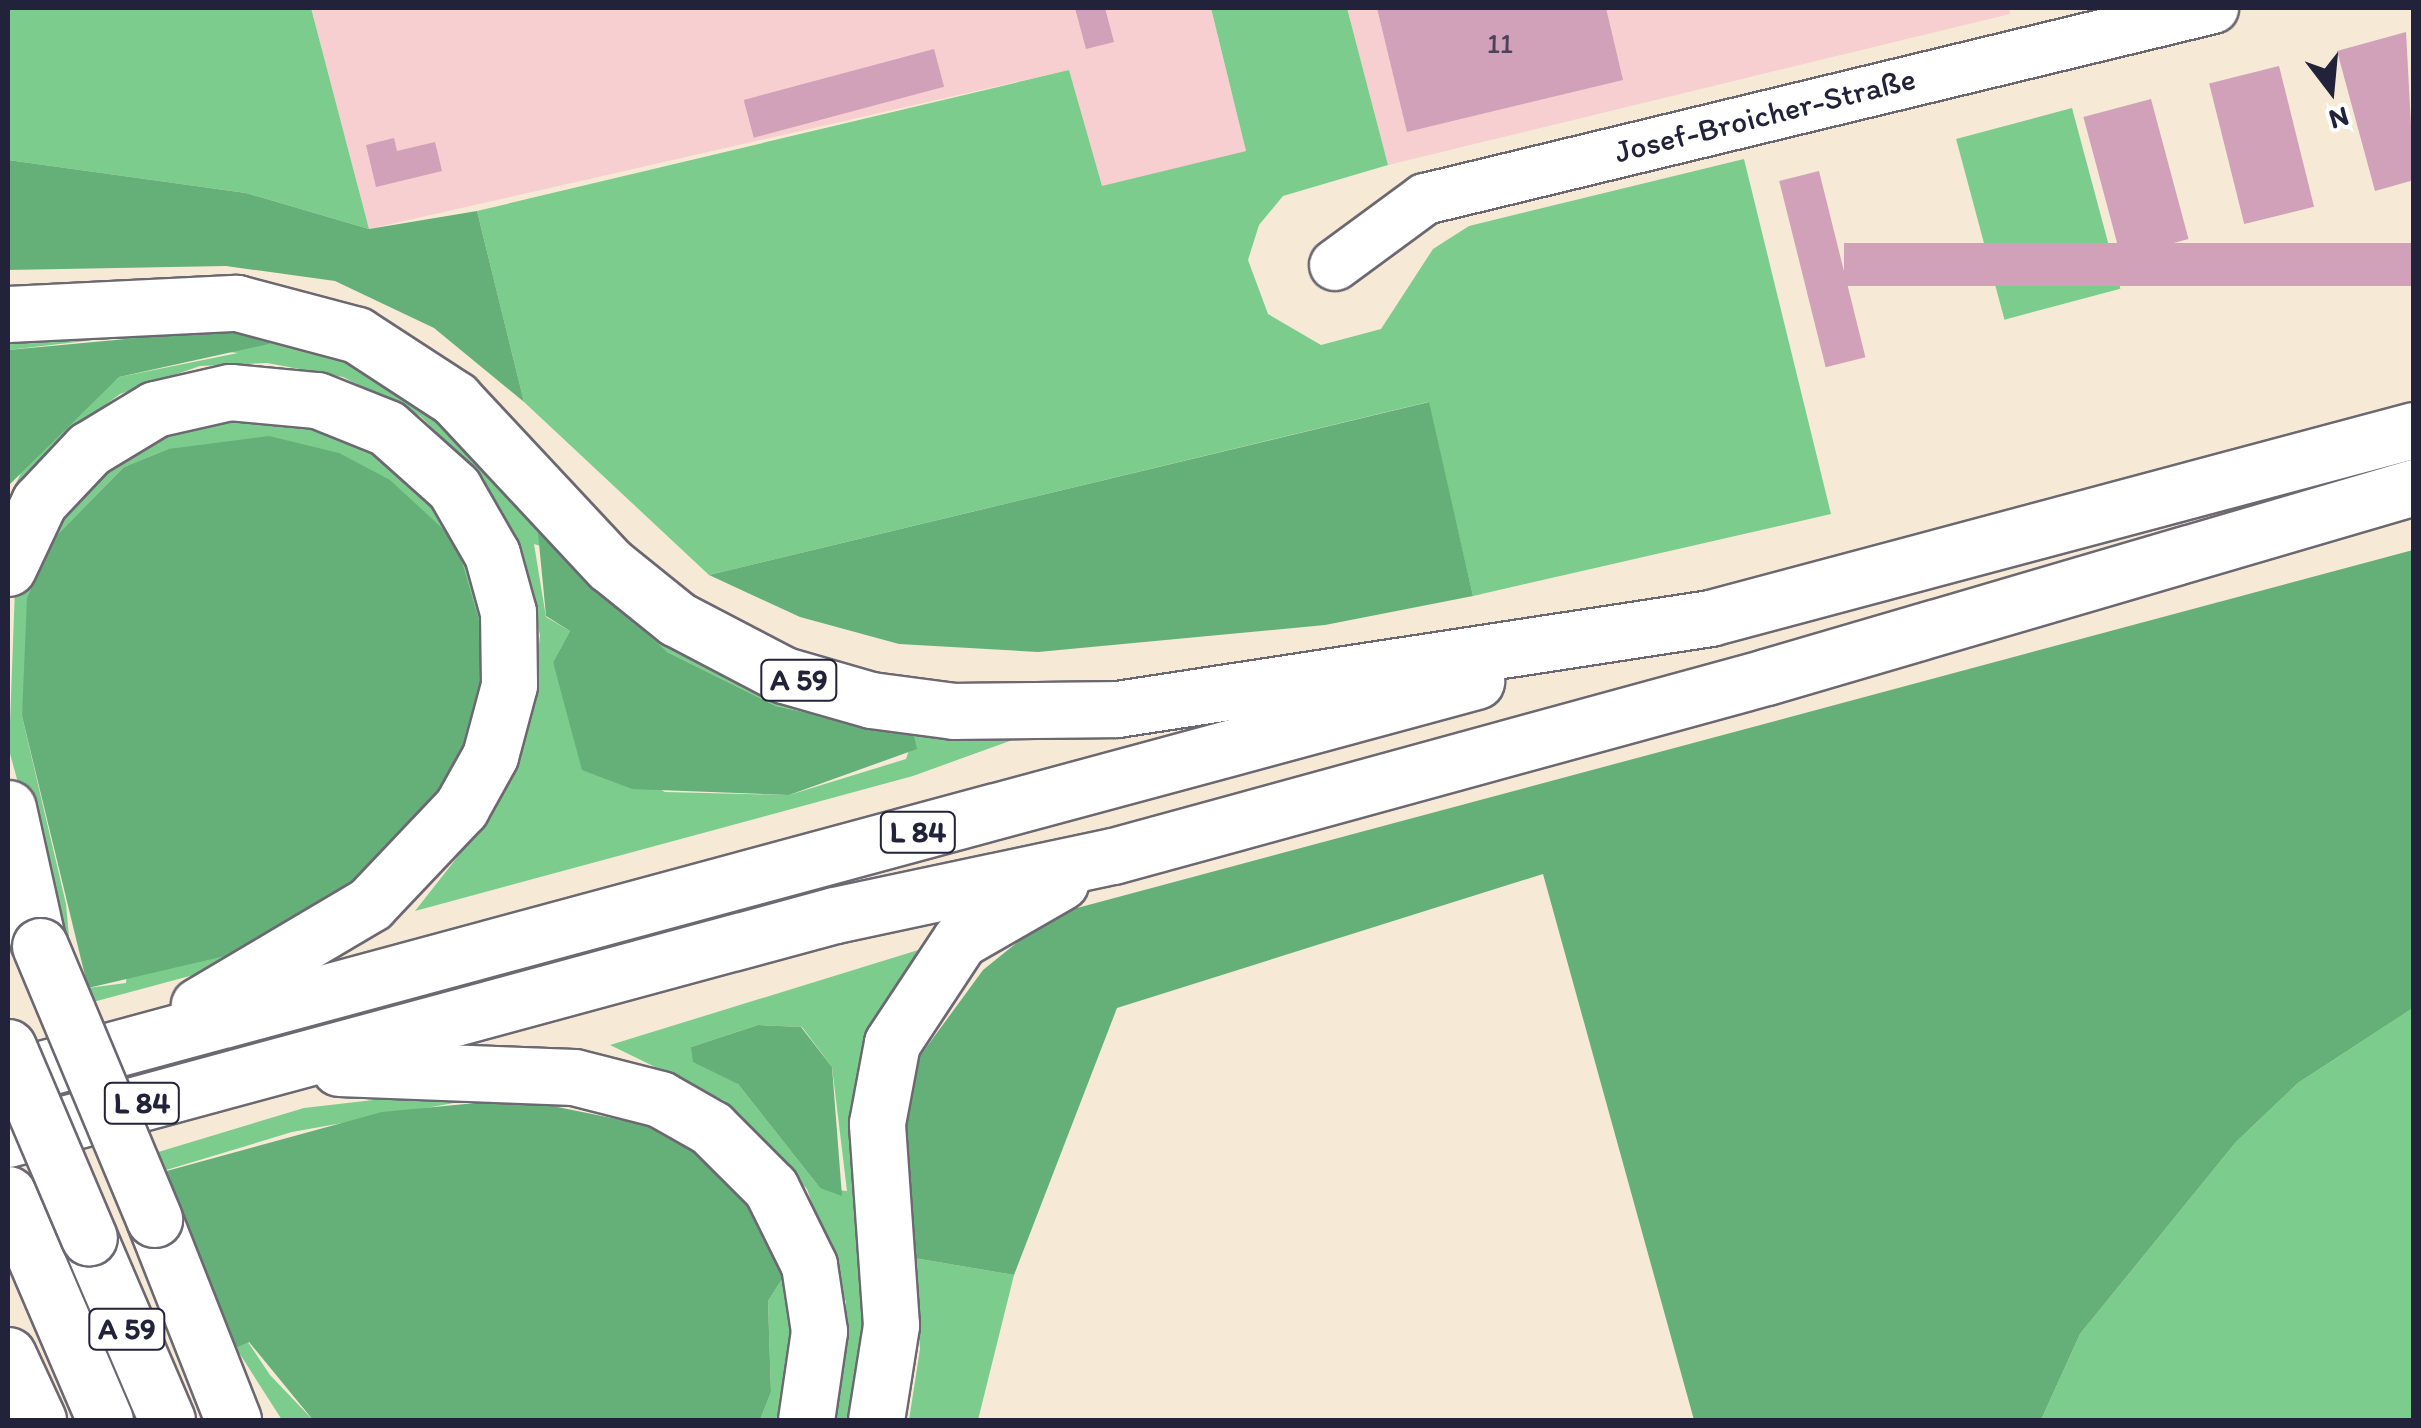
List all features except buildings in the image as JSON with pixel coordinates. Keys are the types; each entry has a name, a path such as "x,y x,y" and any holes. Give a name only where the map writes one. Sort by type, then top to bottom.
{"main road":[{"name":"A 59","path":"8,314 225,302 357,335 455,399 610,565 691,629 784,675 913,707 1117,709 1710,618"},
{"path":"8,568 39,502 109,434 173,404 259,392 341,408 414,448 467,506 504,592 505,707 490,756 442,834 342,924 126,1046"},
{"name":"L 84","path":"8,1078 2414,430"},
{"name":"L 84","path":"8,1138 836,915 1113,856 1766,677 2414,487"},
{"path":"8,808 39,942"},
{"path":"876,1420 892,1326 877,1123 892,1043 960,940 1113,856"},
{"path":"8,880 39,942 190,1302 233,1420"},
{"name":"A 59","path":"8,1046 167,1420"},
{"path":"276,1066 574,1076 660,1099 711,1128 771,1188 809,1265 818,1357 806,1420"},
{"name":"A 59","path":"8,1194 105,1420"},
{"path":"190,1302 267,1420"},
{"path":"8,1355 38,1420"}],"street":[{"name":"Josef-Broicher-Straße","path":"1334,265 1426,198 2214,8"}],"shaded area":[{"path":"311,8 1211,8 1246,151 1101,187 1069,70 369,229"},
{"path":"1347,8 2009,8 2010,14 1388,165"}],"green space":[{"path":"8,8 311,8 369,229 246,193 8,160"},
{"path":"1211,8 1347,8 1388,165 1283,196 1259,225 1248,260 1268,314 1321,345 1381,329 1433,249 1469,226 1744,159 1831,514 1473,596 1428,402 709,575 524,402 477,211 1069,70 1102,186 1246,151"},
{"path":"2072,108 2120,289 2004,320 1956,139"},
{"path":"8,160 246,193 369,229 477,211 524,402 434,328 335,281 226,266 8,270"},
{"path":"174,316 370,355 611,584 1026,735 913,776 415,911 492,813 531,719 540,635 516,536 481,475 420,416 343,377 267,363 200,366 120,394 52,445 8,500 30,454 119,377 238,353 111,338 8,350 8,327","holes":["534,544 569,555 633,628 667,652 776,706 914,735 906,759 789,795 665,792 581,743 553,662 570,631 546,617"]},
{"path":"244,328 271,335 269,344 119,377 8,486 8,350"},
{"path":"1429,402 1473,596 1325,625 1038,652 899,644 800,617 709,575"},
{"path":"252,405 398,453 490,592 418,842 201,973 93,1002 88,988 126,983 168,449 124,467 56,536 28,657 22,716 66,904 69,937 61,939 9,750 15,588 105,453"},
{"path":"269,436 339,453 390,480 456,541 484,638 483,693 460,763 413,831 305,919 225,956 88,988 22,716 27,598 56,536 124,467 168,449"},
{"path":"538,533 667,652 776,706 914,736 917,749 789,795 632,789 582,770 553,662 570,631 546,616"},
{"path":"2413,550 2413,1008 2298,1083 2236,1142 2080,1334 2041,1420 1694,1420 1543,874 1117,1008 1014,1275 914,1258 899,1141 920,1056 983,970 1051,915"},
{"path":"928,947 875,1272 861,1420 836,1420 846,1302 807,1189 725,1101 610,1045","holes":["758,1025 802,1027 832,1067 847,1191 820,1188 738,1084 691,1047"]},
{"path":"2413,1008 2413,1420 2041,1420 2080,1334 2236,1142 2298,1083"},
{"path":"758,1025 801,1027 832,1067 842,1196 820,1188 738,1084 693,1062 691,1047"},
{"path":"513,1084 658,1113 758,1192 788,1247 804,1310 791,1420 760,1420 771,1392 768,1301 786,1273 780,1250 736,1181 666,1129 566,1105 465,1101 292,1132 163,1171 155,1153 304,1108"},
{"path":"518,1099 666,1129 736,1181 786,1273 768,1301 771,1392 760,1420 313,1420 249,1342 236,1348 175,1224 184,1219 163,1172 382,1112"},
{"path":"914,1258 1014,1275 978,1420 909,1420 920,1349"},
{"path":"248,1342 270,1375 313,1420 282,1420 236,1348"}]}
